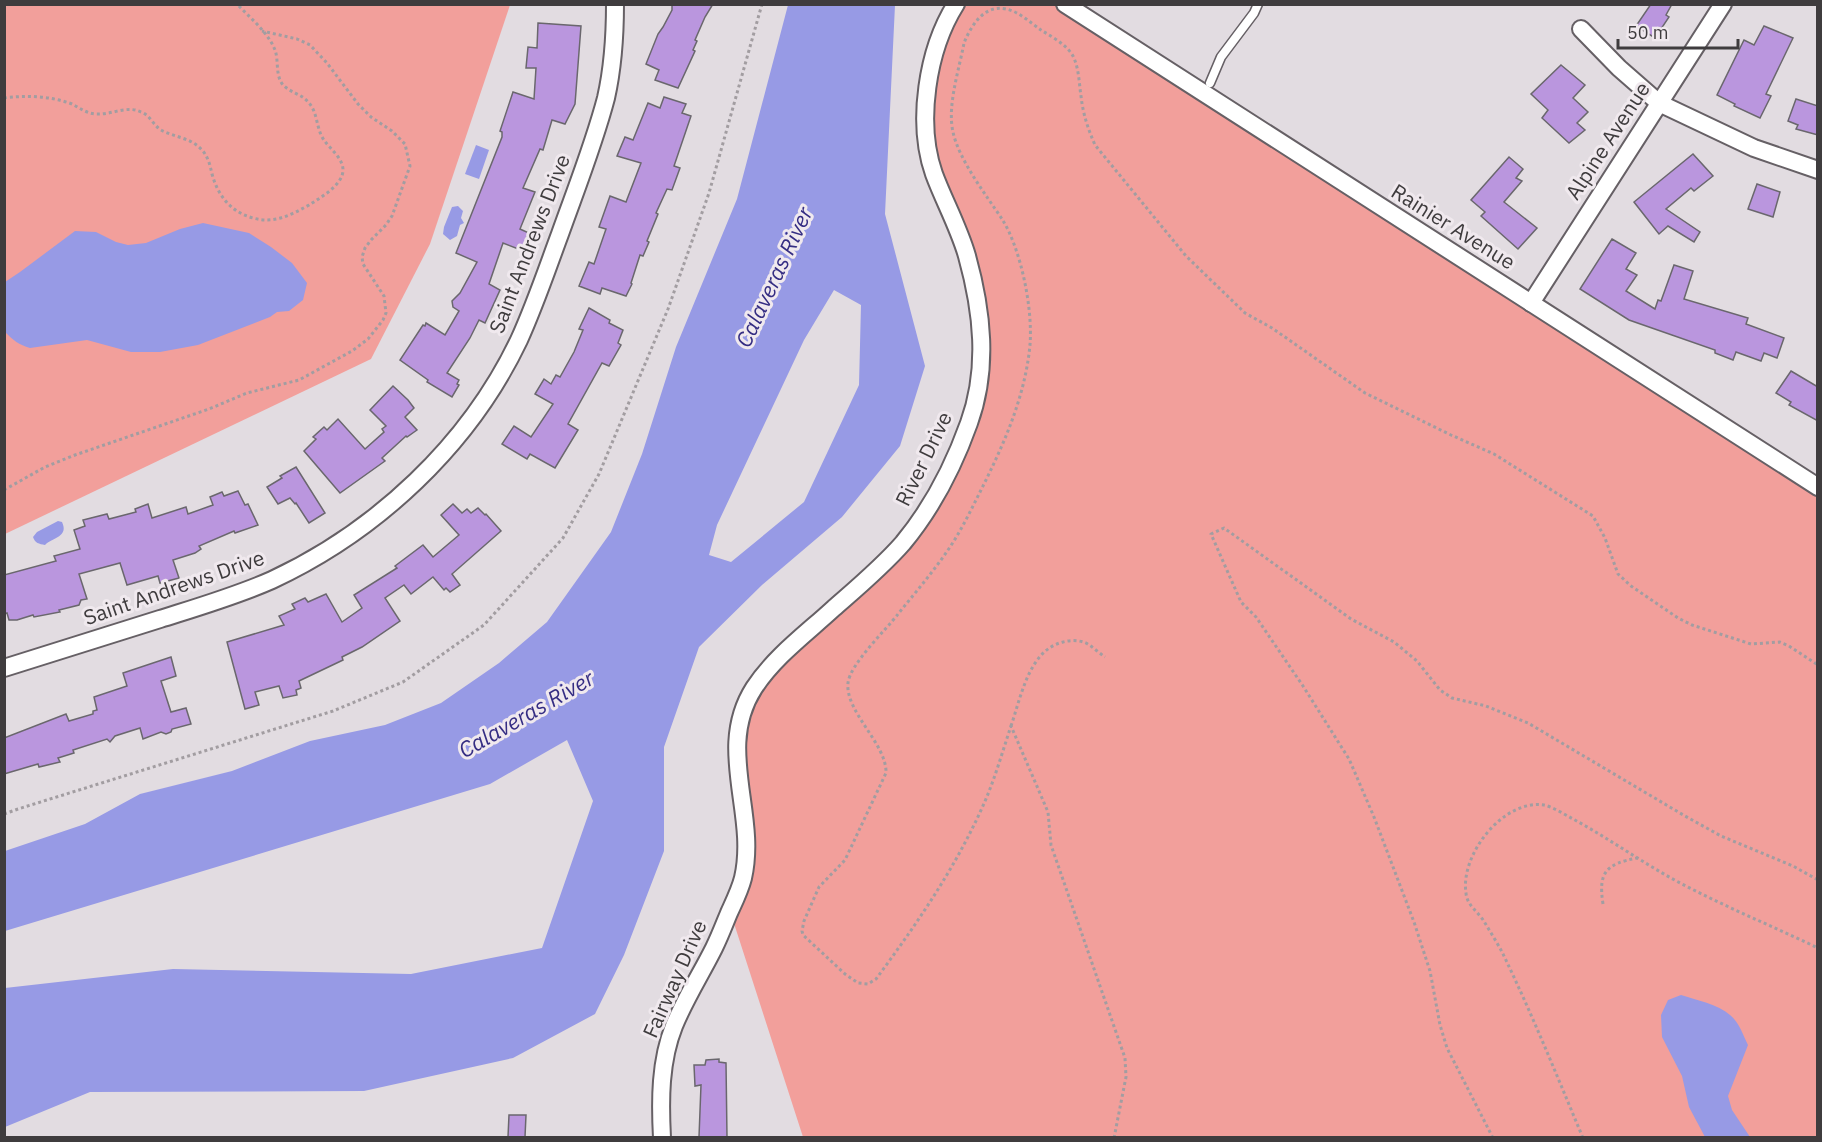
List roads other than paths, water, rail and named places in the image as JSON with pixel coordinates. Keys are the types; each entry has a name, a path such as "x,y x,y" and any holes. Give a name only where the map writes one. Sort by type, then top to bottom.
{"street":[{"name":"Saint Andrews Drive","path":"4,668 230,597 272,580 342,541 412,485 443,453 471,418 496,381 518,342 536,301 596,132 606,96 613,56 615,4"},
{"name":"River Drive","path":"730,910 742,882 746,861 744,812 736,756 737,736 745,705 760,679 782,655 872,574 916,526 955,458 970,420 982,357 978,300 966,252 933,171 928,150 926,117 932,64 946,22 956,4"},
{"name":"Rainier Avenue","path":"1065,4 1818,487"},
{"name":"Alpine Avenue","path":"1532,303 1722,4"},
{"path":"1581,29 1619,68 1659,102 1754,148 1818,170"},
{"name":"Fairway Drive","path":"662,1137 660,1106 664,1059 669,1039 730,910"}],"lane":[{"path":"1210,83 1221,57 1254,13 1258,4"}],"water":[{"name":"Calaveras River","path":"788,5 895,5 885,214 925,366 900,446 842,517 762,585 699,647 664,747 664,851 624,955 595,1014 513,1058 364,1091 90,1092 5,1127 5,988 173,969 411,974 542,948 593,801 567,740 490,784 5,931 5,851 85,824 140,794 232,771 310,741 385,725 441,703 499,663 547,622 611,532 642,454 676,347 737,199","holes":["834,290 861,305 859,385 804,502 731,562 709,555 717,525 804,340"]},
{"path":"476,145 489,150 479,179 465,174"},
{"path":"458,206 463,211 461,218 464,223 460,225 457,236 450,240 443,234 444,227 452,207"},
{"path":"203,223 249,233 292,263 307,283 303,300 289,311 277,312 270,317 198,345 160,352 131,352 87,340 30,348 16,342 5,332 5,282 75,231 96,232 128,245 146,243 180,229"},
{"path":"58,521 62,522 64,527 62,534 45,545 35,541 33,537 37,532"},
{"path":"1681,995 1725,1011 1733,1018 1748,1045 1728,1096 1732,1110 1750,1137 1705,1137 1689,1107 1682,1076 1662,1037 1661,1015 1668,1000"}]}
